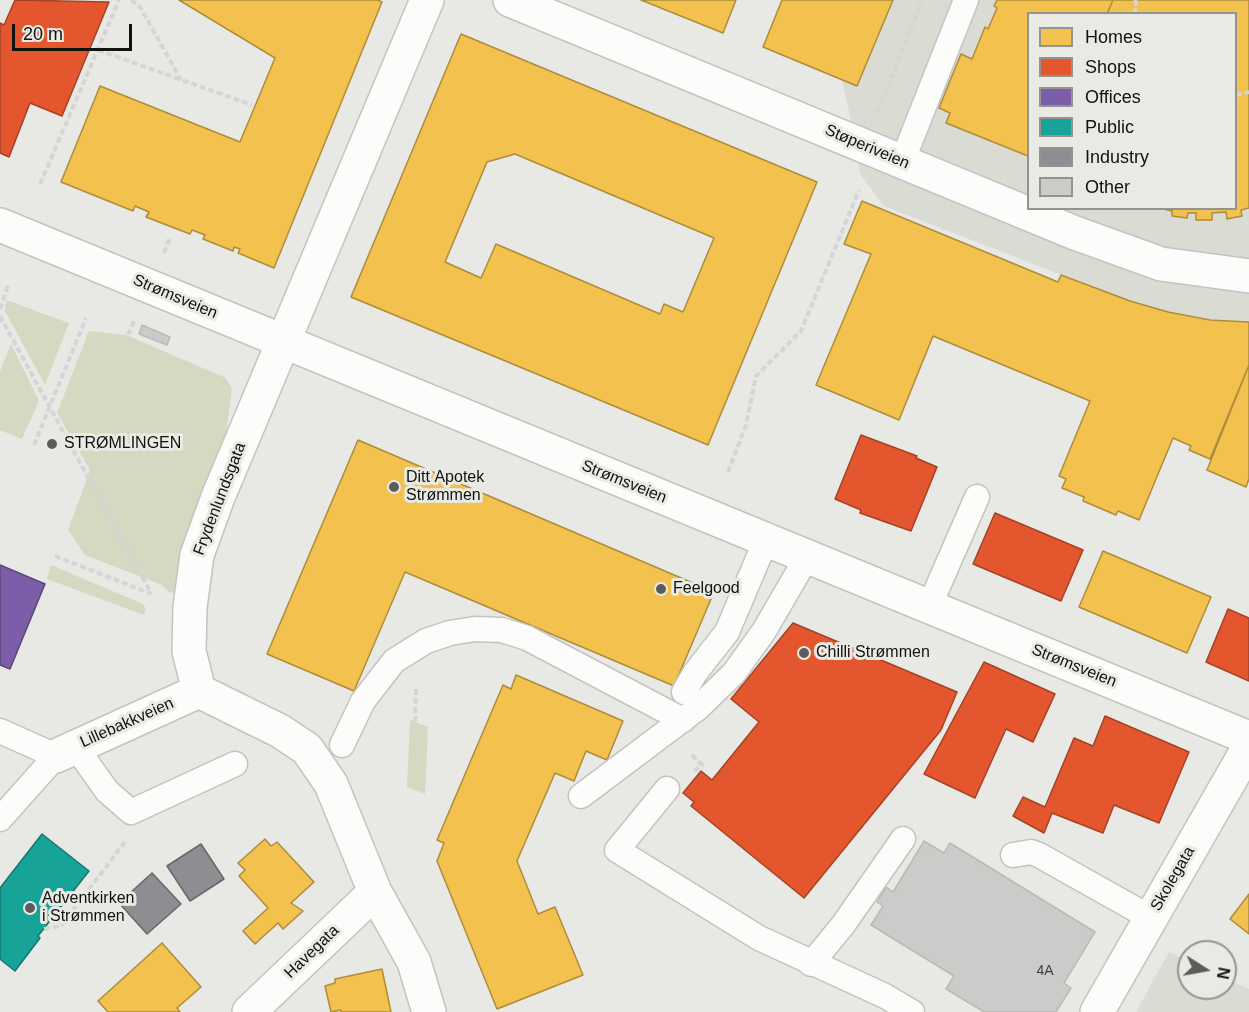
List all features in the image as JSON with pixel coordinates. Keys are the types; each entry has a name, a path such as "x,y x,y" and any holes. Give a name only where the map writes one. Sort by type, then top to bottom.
{"street":[{"name":"Frydenlundsgata","path":"199,691 189,651 190,607 197,555 218,497 427,0"},
{"name":"Støperiveien","path":"510,0 1075,233 1161,264 1242,271"},
{"name":"Strømsveien","path":"0,225 1249,738"},
{"name":"Lillebakkveien","path":"65,751 199,691"},
{"path":"199,691 280,731 307,749 331,784 375,892 414,963 429,1012"},
{"name":"Skolegata","path":"1097,1012 1249,747"},
{"name":"Havegata","path":"249,1012 375,892"}],"lane":[{"path":"902,162 966,0"},
{"path":"929,607 977,497"},
{"path":"684,692 695,673 727,632 766,540"},
{"path":"581,796 683,720 734,674 764,631 807,557"},
{"path":"342,745 363,701 394,661 426,642 450,633 475,629 502,630 527,638 683,720"},
{"path":"0,731 65,751 131,812 235,764"},
{"path":"0,819 65,751"},
{"path":"667,789 617,850 759,938 811,964 877,992 912,1012"},
{"path":"811,964 843,925 903,839"},
{"path":"1013,855 1031,852 1039,855 1150,918"}],"path":[{"path":"40,184 119,0"},
{"path":"131,0 140,7 181,80"},
{"path":"877,115 922,0"},
{"path":"98,50 252,105"},
{"path":"728,472 746,425 756,376 801,331 859,190"},
{"path":"163,254 170,237"},
{"path":"0,309 9,285"},
{"path":"0,316 151,593"},
{"path":"128,335 136,317"},
{"path":"34,445 86,318"},
{"path":"55,556 159,597"},
{"path":"44,929 61,926 125,846 131,812"}],"shaded area":[{"path":"824,0 1249,0 1249,321 1181,318 1118,297 884,206 860,174 855,139"},
{"path":"1169,952 1177,956 1177,1000 1237,1000 1237,984 1249,989 1249,1012 1136,1012"}],"green space":[{"path":"6,300 69,323 45,385 5,311"},
{"path":"89,331 126,335 226,378 232,389 226,433 187,530 185,549 174,593 169,592 162,585 85,555 68,530 90,470 57,413"},
{"path":"11,344 39,401 22,439 0,430 0,372"},
{"path":"51,565 143,604 146,609 144,615 47,579"},
{"path":"410,720 428,727 425,794 407,787"}],"building: Homes":[{"path":"179,0 378,0 382,2 274,268 238,253 240,249 234,247 233,251 203,239 205,235 192,230 190,234 146,217 149,212 135,206 133,211 61,182 100,86 240,142 275,58"},
{"path":"641,0 736,0 723,33"},
{"path":"782,0 893,0 857,86 763,47"},
{"path":"997,0 1113,0 1108,12 1027,12 1027,156 946,123 950,113 939,108 961,54 972,59 985,27 988,29 997,8 994,6"},
{"path":"1113,0 1249,0 1249,208 1241,210 1242,216 1227,219 1226,212 1212,213 1212,220 1196,220 1196,213 1188,213 1187,218 1172,216 1172,211 1168,210 1237,210 1237,12 1108,12"},
{"path":"461,34 817,182 708,445 351,297","holes":["515,154 714,238 683,312 664,304 660,314 496,244 481,278 445,262 487,162"]},
{"path":"862,201 1058,282 1061,275 1130,301 1168,312 1210,320 1249,322 1249,365 1210,459 1189,450 1191,446 1173,438 1139,520 1118,511 1116,515 1083,501 1084,497 1062,488 1066,479 1059,476 1090,401 933,336 899,420 816,385 871,254 844,244"},
{"path":"1249,365 1249,479 1246,487 1207,470"},
{"path":"358,440 714,592 674,686 405,572 354,691 267,654"},
{"path":"1103,551 1211,597 1187,653 1079,607"},
{"path":"516,675 623,721 607,760 586,751 574,781 555,773 517,861 538,914 555,907 583,975 497,1009 437,861 444,843 437,840 503,685 511,689"},
{"path":"265,839 271,846 277,842 314,882 291,903 303,911 283,929 278,923 255,944 243,931 268,908 239,876 245,870 238,863"},
{"path":"1249,894 1249,934 1230,919"},
{"path":"162,943 201,987 177,1008 180,1012 108,1012 98,1001"},
{"path":"382,969 391,1012 341,1012 341,1010 331,1012 325,986 335,983 335,979"}],"building: Shops":[{"path":"15,0 109,2 62,116 30,103 9,157 0,153 0,23 4,25"},
{"path":"861,435 917,456 916,458 937,467 911,531 860,513 861,510 835,499"},
{"path":"995,513 1083,550 1061,601 973,564"},
{"path":"1228,609 1249,618 1249,681 1206,662"},
{"path":"793,623 957,692 941,730 804,898 691,806 694,802 683,793 701,771 712,780 759,722 731,699"},
{"path":"984,662 1055,694 1033,742 1006,729 975,798 924,774"},
{"path":"1105,716 1189,752 1159,823 1114,805 1103,833 1052,813 1044,833 1013,816 1023,797 1045,807 1074,738 1093,746"}],"building: Offices":[{"path":"0,565 45,584 10,669 0,665"}],"building: Public":[{"name":"Adventkirken i Strømmen","path":"42,834 89,871 38,936 40,938 15,971 0,959 0,888"}],"building: Industry":[{"path":"201,844 224,879 190,901 167,866"},
{"path":"152,873 181,904 147,934 119,903"}],"building: Other":[{"path":"142,325 170,337 167,345 139,334"},
{"path":"924,841 944,853 950,843 1095,932 1064,983 1071,988 1056,1012 984,1012 946,989 954,976 871,925 883,906 877,902 886,887 893,892"}],"place":[{"name":"STRØMLINGEN","path":"52,444"},
{"name":"Ditt Apotek Strømmen","path":"394,487"},
{"name":"Feelgood","path":"661,589"},
{"name":"Chilli Strømmen","path":"804,653"},
{"name":"Adventkirken i Strømmen","path":"30,908"}]}
